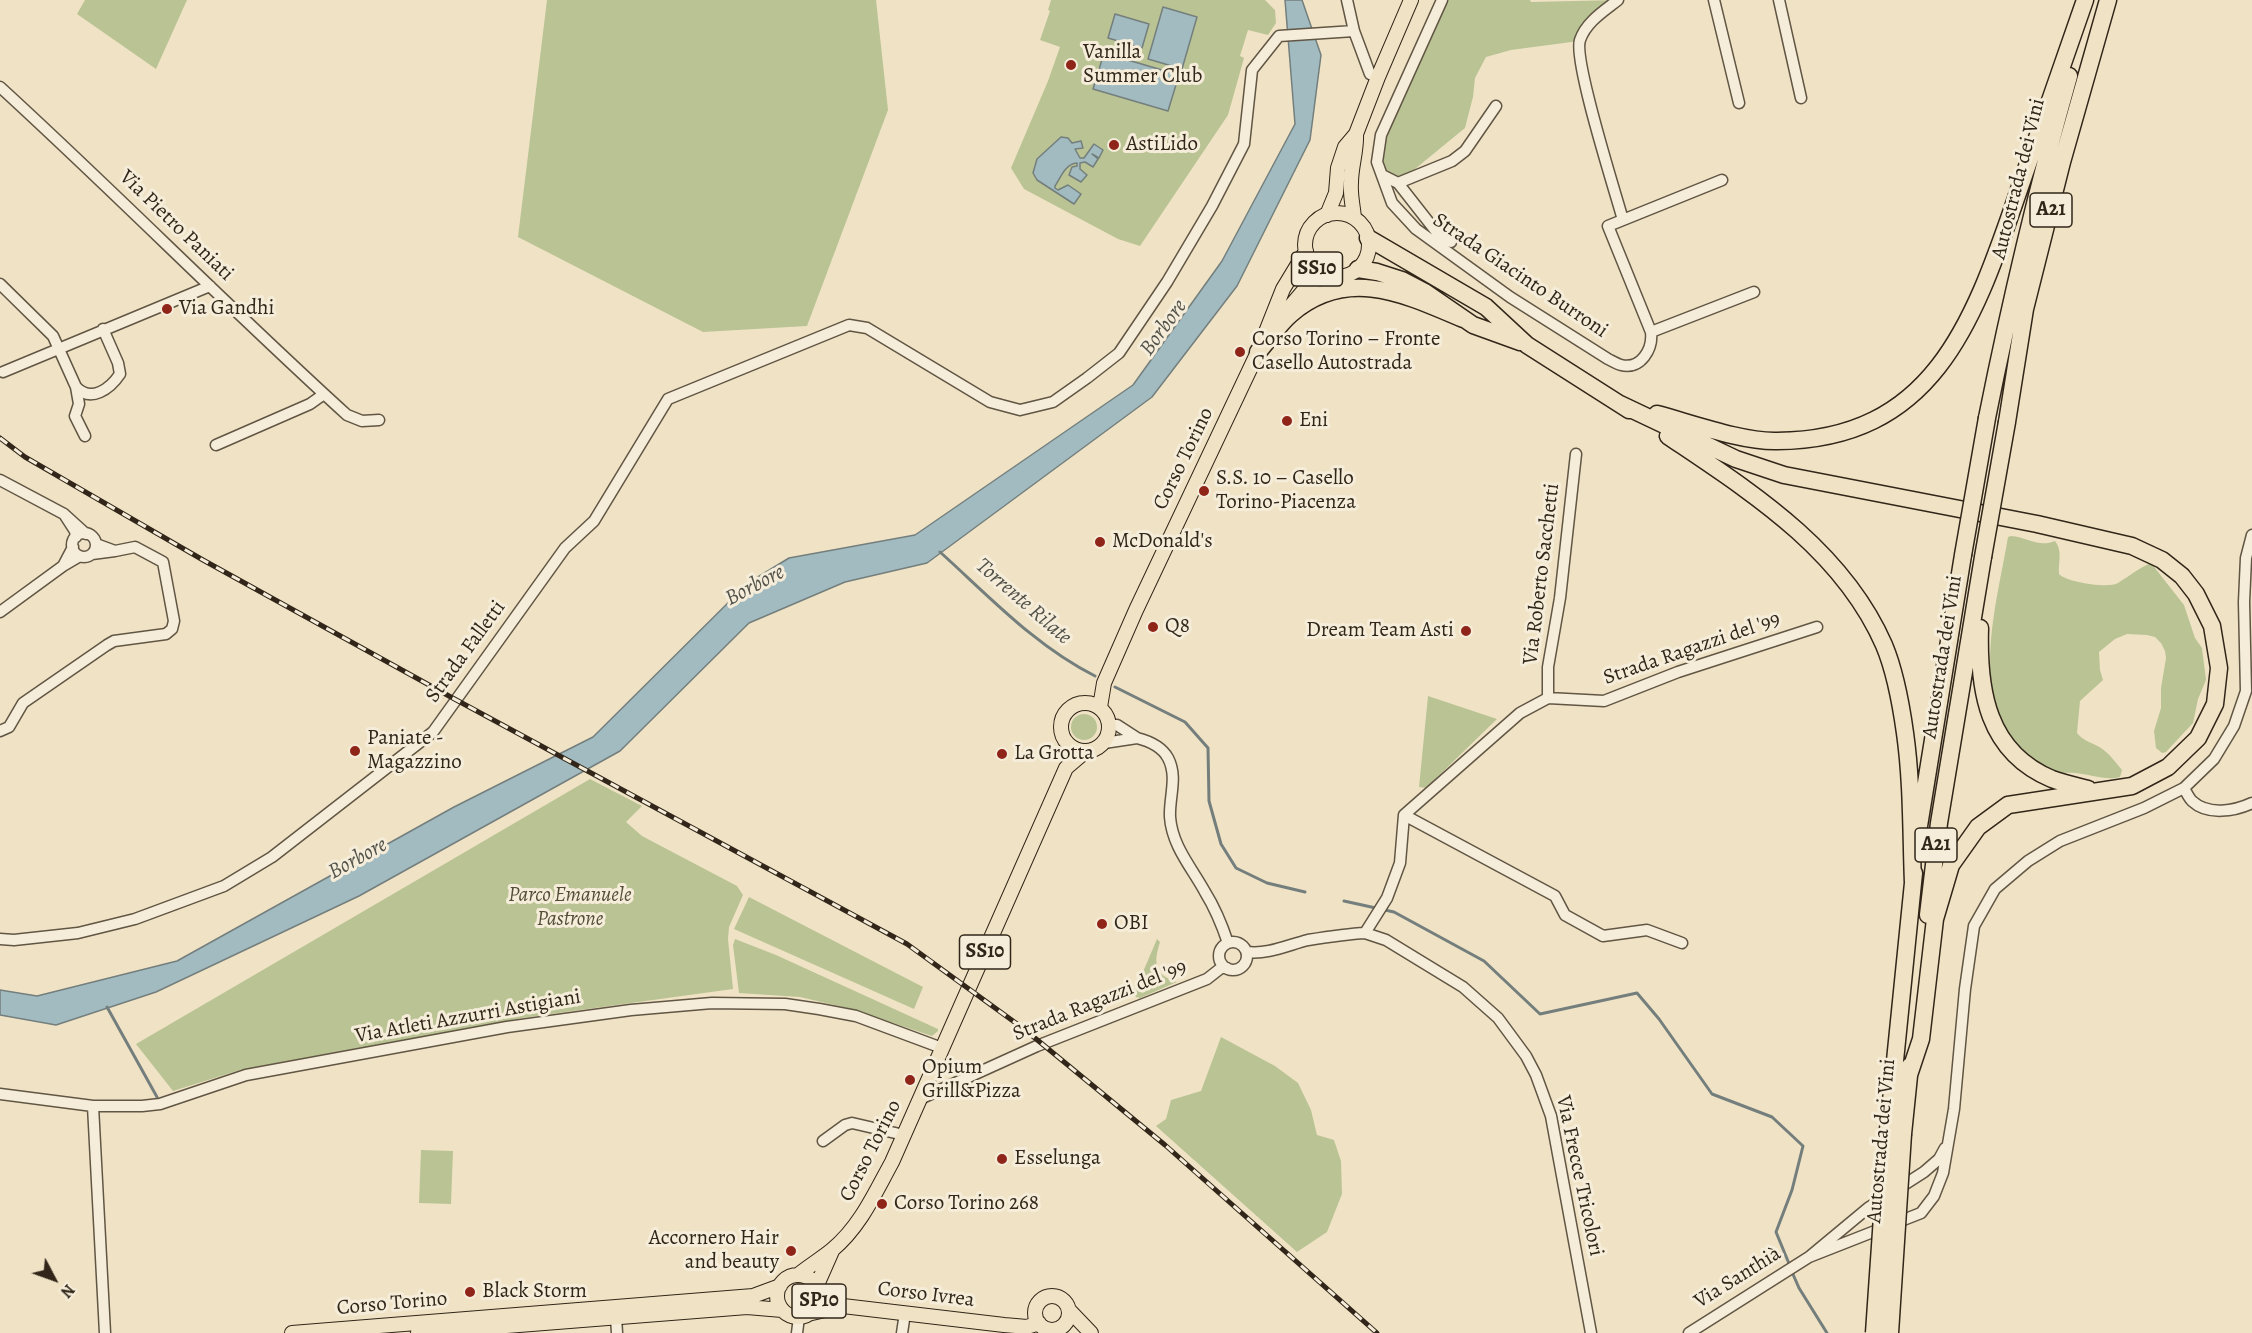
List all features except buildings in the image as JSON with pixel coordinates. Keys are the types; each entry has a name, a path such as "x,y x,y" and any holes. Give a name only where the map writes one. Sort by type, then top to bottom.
{"highway":[{"path":"1620,404 1756,440 1785,441 1821,438 1850,431 1891,409 1926,382 1950,352 1992,268 2085,0"},
{"name":"Autostrada dei Vini","path":"1874,1333 1895,1132 1919,817 1987,418 2019,267 2046,158 2090,0"},
{"name":"Autostrada dei Vini","path":"1890,1333 1895,1132 1909,1075 1939,823 2025,309 2062,162 2108,0"},
{"path":"1368,238 1486,307 1527,345 1743,486 1775,511 1833,567 1869,614 1885,648 1905,731 1909,760 1913,883"},
{"path":"1358,269 1402,280 1425,292 1473,325 1527,345"},
{"path":"1258,352 1290,315 1314,297 1335,290 1361,286 1390,291 1416,299 1463,319"},
{"path":"1620,404 1736,459 1784,475 2101,537 2132,546 2162,560 2182,576 2196,594 2212,626 2220,668 2215,704 2198,738 2168,767 2132,786 2008,805 1978,827 1952,865 1935,919 1921,1039 1909,1075"},
{"path":"1983,557 1979,646 1982,688 1994,728 2021,760 2051,778 2097,792"}],"main road":[{"name":"Corso Torino","path":"1100,707 1104,683 1154,571 1258,352 1284,289 1306,251 1308,233 1319,219 1327,215 1336,193 1338,168 1343,152 1356,134 1411,0"},
{"name":"Corso Torino","path":"1356,134 1357,145 1353,156 1351,184 1354,218 1361,224 1368,238"},
{"path":"1327,215 1336,213 1354,218"},
{"name":"SS10","path":"1358,269 1367,255 1368,238"},
{"name":"SS10","path":"1306,251 1310,261 1326,275"},
{"name":"Corso Torino","path":"1258,352 1286,310 1306,288 1326,275 1342,276 1358,269"},
{"name":"Corso Torino","path":"798,1275 832,1250 851,1231 867,1208 904,1135 1066,768 1067,742 1062,734 1062,719 1071,707 1084,702 1104,683"},
{"path":"1084,702 1100,707 1105,712 1110,725 1104,742"},
{"path":"1067,742 1075,749 1086,751"},
{"name":"Corso Torino","path":"1066,768 1086,751 1104,742"},
{"name":"Corso Torino","path":"818,1290 832,1250"},
{"name":"SP10","path":"798,1275 809,1277 818,1290 819,1302 805,1315 792,1317 782,1310 777,1298 780,1286 785,1280 798,1275"},
{"name":"Corso Torino","path":"292,1333 753,1296 780,1286"},
{"name":"Corso Ivrea","path":"818,1290 843,1306"},
{"name":"Corso Ivrea","path":"1046,1325 1039,1302 1044,1298 1054,1296 1064,1301 1069,1310 1091,1333"},
{"name":"Corso Torino","path":"426,1333 517,1329 616,1317 756,1306 782,1310"},
{"name":"Corso Ivrea","path":"805,1315 843,1306 905,1313 970,1327 1004,1325 1024,1318 1046,1325"},
{"path":"1046,1325 1066,1321 1069,1310"},
{"path":"1046,1325 1081,1333"}],"street":[{"path":"1347,0 1354,31 1370,74 1378,77"},
{"name":"Strada Giacinto Burroni","path":"1442,0 1382,135 1377,162 1392,203 1416,230 1510,297 1608,359 1622,365 1633,365 1645,357 1649,350 1652,343 1651,332"},
{"path":"1618,0 1588,25 1579,41 1583,76 1623,220"},
{"path":"1714,0 1739,102"},
{"path":"1779,0 1801,99"},
{"name":"Strada Falletti","path":"0,939 14,940 88,931 135,919 224,886 272,857 433,732 565,548 594,521 668,399 849,325 867,328 990,402 1020,410 1053,402 1119,353 1167,282 1212,206 1244,144 1252,70 1279,36 1354,31"},
{"name":"Via Pietro Paniati","path":"0,87 83,163 267,342 347,415 362,421 379,420"},
{"path":"1398,183 1452,161 1466,151 1496,106"},
{"path":"1382,175 1398,183 1438,234 1451,242"},
{"path":"1722,180 1608,226 1651,332 1754,292"},
{"path":"0,284 53,336 80,392 88,394 101,392 112,385 120,374 118,363 103,329"},
{"path":"3,372 210,286"},
{"path":"76,387 79,404 75,416 85,436"},
{"path":"216,445 310,404 324,394"},
{"name":"Via Roberto Sacchetti","path":"1548,698 1548,667 1560,598 1576,454"},
{"path":"0,480 64,514 78,539 80,556"},
{"path":"1948,1141 1954,1109 1965,989 1974,926 1995,889 2028,861 2060,841 2184,788 2214,759 2234,726 2246,690 2244,602 2246,558 2252,535"},
{"path":"78,539 93,537 94,549"},
{"path":"63,566 78,539"},
{"path":"0,612 63,566 94,549 115,551 135,547 163,562 174,621 172,629 166,634 114,641 107,645 22,703 9,727 0,731"},
{"name":"Strada Ragazzi del '99","path":"1548,698 1604,701 1678,672 1818,627"},
{"path":"1247,952 1264,952 1306,941 1365,933 1388,898 1400,863 1404,815 1521,713 1548,698"},
{"path":"1110,725 1117,725 1137,738 1153,744 1166,755 1172,766 1173,788 1170,817 1179,850 1206,893 1228,943"},
{"path":"1104,742 1137,738"},
{"path":"2184,788 2192,801 2213,810 2229,810 2252,803"},
{"path":"1404,815 1555,896 1565,915 1603,936 1647,930 1682,943"},
{"name":"Via Frecce Tricolori","path":"1365,933 1386,940 1463,987 1498,1018 1531,1066 1551,1116 1591,1333"},
{"path":"1238,942 1247,952 1244,965 1236,969 1227,968 1221,962 1220,952 1228,943 1238,942"},
{"name":"Strada Ragazzi del '99","path":"920,1099 1037,1046 1207,979 1221,968 1227,968"},
{"name":"Via Atleti Azzurri Astigiani","path":"0,1094 93,1106 160,1104 246,1075 507,1027 631,1010 703,1004 745,1002 819,1009 856,1016 942,1048"},
{"path":"93,1106 105,1333"},
{"path":"823,1141 845,1125 852,1123 904,1135"},
{"name":"Via Santhià","path":"1809,1257 1921,1213 1934,1196 1943,1173 1948,1141"},
{"name":"Via Santhià","path":"1689,1333 1809,1257 1868,1208 1924,1172 1939,1159 1948,1141"},
{"path":"902,1333 905,1313"},
{"path":"797,1333 805,1315"},
{"path":"616,1317 617,1333"}],"green space":[{"path":"85,0 187,0 156,69 77,14"},
{"path":"547,0 876,0 888,110 807,326 703,332 518,237"},
{"name":"AstiLido","path":"1051,0 1265,0 1275,10 1276,23 1268,35 1248,30 1240,56 1244,58 1228,115 1140,246 1118,239 1024,189 1011,168 1060,47 1040,40 1050,11 1048,10"},
{"path":"1442,0 1530,0 1531,2 1618,0 1579,41 1511,50 1486,57 1475,78 1465,128 1404,178 1382,175 1381,135"},
{"path":"2008,537 2038,543 2055,541 2060,553 2059,574 2070,580 2087,584 2113,585 2151,563 2184,605 2195,638 2202,648 2206,680 2198,699 2193,723 2166,752 2162,753 2156,748 2154,731 2161,708 2165,651 2155,637 2147,635 2127,634 2115,639 2099,652 2103,680 2080,701 2077,733 2110,756 2122,770 2120,777 2104,778 2048,771 2026,754 2008,733 1996,708 1991,681 1990,652 1998,592"},
{"path":"1428,696 1497,719 1426,788 1419,787"},
{"path":"1084,714 1093,718 1097,727 1093,736 1084,740 1075,736 1071,727 1075,718"},
{"name":"Parco Emanuele Pastrone","path":"590,779 642,806 626,822 642,836 737,886 743,895 729,927 728,939 733,989 522,1018 240,1070 173,1091 136,1044"},
{"path":"749,897 923,987 914,1009 734,929"},
{"path":"735,939 776,955 938,1029 938,1031 932,1036 851,1009 800,997 739,993 733,945"},
{"path":"1157,939 1160,942 1156,961 1159,971 1177,982 1140,998 1136,997 1134,993"},
{"path":"1221,1037 1275,1066 1298,1083 1311,1110 1317,1135 1334,1140 1341,1161 1342,1194 1327,1232 1297,1252 1156,1126 1166,1119 1171,1100 1201,1091"},
{"path":"421,1150 453,1151 451,1204 419,1203"}],"water":[{"name":"Borbore","path":"1285,0 1302,0 1321,55 1310,140 1237,286 1152,397 927,563 845,582 749,623 620,751 359,896 156,992 56,1025 0,1015 0,990 37,996 177,961 454,807 593,737 748,583 789,558 915,535 1133,385 1222,261 1295,124"},
{"path":"1163,7 1197,17 1182,69 1148,59"},
{"path":"1115,14 1149,24 1142,48 1108,38"},
{"path":"1104,53 1179,75 1168,111 1093,89"},
{"path":"1061,137 1068,138 1072,143 1081,141 1083,148 1075,149 1080,158 1084,158 1094,144 1103,150 1099,158 1092,154 1098,159 1093,167 1085,162 1080,163 1080,169 1087,175 1081,182 1069,175 1072,167 1077,166 1077,163 1066,168 1055,186 1058,190 1068,185 1081,194 1074,204 1037,180 1033,173 1037,159"}],"waterway":[{"name":"Torrente Rilate","path":"940,552 1033,635 1073,664 1095,676"},
{"name":"Torrente Rilate","path":"1115,687 1185,722 1208,748 1209,801 1221,844 1236,868 1267,883 1305,892"},
{"name":"Torrente Rilate","path":"1344,901 1394,912 1484,961 1540,1014 1637,993 1659,1019 1712,1094 1772,1117 1803,1146 1792,1190 1776,1232 1790,1266"},
{"path":"107,1007 157,1097"},
{"name":"Torrente Rilate","path":"1792,1272 1799,1288 1827,1333"}],"railway":[{"path":"0,438 25,457 203,560 907,944 1024,1029 1165,1145 1377,1333"}],"place":[{"name":"Vanilla Summer Club","path":"1071,65"},
{"name":"AstiLido","path":"1114,145"},
{"name":"Via Gandhi","path":"167,309"},
{"name":"Corso Torino – Fronte Casello Autostrada","path":"1240,352"},
{"name":"Eni","path":"1287,421"},
{"name":"S.S. 10 – Casello Torino-Piacenza","path":"1204,491"},
{"name":"McDonald's","path":"1100,542"},
{"name":"Q8","path":"1153,627"},
{"name":"Dream Team Asti","path":"1466,631"},
{"name":"Paniate - Magazzino","path":"355,751"},
{"name":"La Grotta","path":"1002,754"},
{"name":"OBI","path":"1102,924"},
{"name":"Opium Grill&Pizza","path":"910,1080"},
{"name":"Esselunga","path":"1002,1159"},
{"name":"Corso Torino 268","path":"882,1204"},
{"name":"Accornero Hair and beauty","path":"791,1251"},
{"name":"Black Storm","path":"470,1292"}]}
